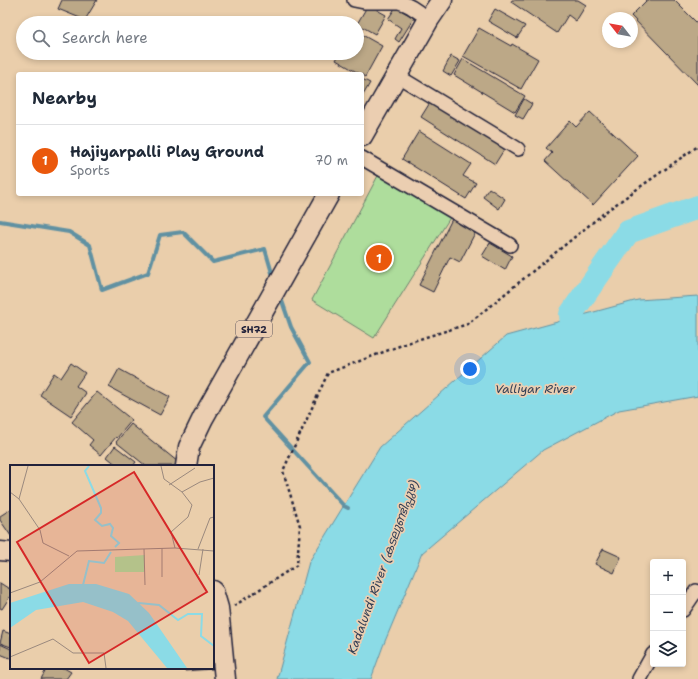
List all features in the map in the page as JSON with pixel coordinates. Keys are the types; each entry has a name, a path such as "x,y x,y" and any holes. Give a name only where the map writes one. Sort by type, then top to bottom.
{"main road":[{"path":"364,132 396,75 442,0"},
{"name":"SH72","path":"186,465 189,447 203,418 328,196"},
{"path":"0,551 10,552"},
{"path":"214,594 218,608 225,679"}],"street":[{"path":"354,0 364,2 398,2 411,7 429,19"},
{"path":"396,75 518,149"},
{"path":"364,159 510,245"},
{"path":"686,606 696,591 698,592"},
{"path":"639,679 650,659"}],"path":[{"path":"218,617 297,565 300,526 283,471 328,373 410,342 468,324 609,209 698,146"}],"green space":[{"path":"381,170 451,216 374,338 312,300"}],"water":[{"name":"Valliyar River","path":"698,296 698,396 619,410 543,450 422,553 383,646 371,679 277,679 309,562 380,447 506,336 638,300"}],"building":[{"path":"62,0 97,0 87,16 75,16 58,9"},
{"path":"512,0 578,0 586,5 576,21 568,15 557,33 511,2"},
{"path":"647,0 674,0 698,24 698,85 638,23 638,12 635,12"},
{"path":"368,5 386,15 375,34 364,28 364,16 362,16"},
{"path":"396,7 414,18 399,42 395,39 401,28 388,19"},
{"path":"495,9 525,26 517,38 488,21"},
{"path":"479,28 538,59 521,89 463,56"},
{"path":"364,36 382,46 365,77 364,72 357,72 336,60 364,60"},
{"path":"451,56 460,61 451,76 443,71"},
{"path":"463,59 525,96 515,112 454,75"},
{"path":"364,80 370,83 364,94"},
{"path":"524,99 532,104 523,119 515,115"},
{"path":"431,101 505,148 495,164 421,117"},
{"path":"590,112 638,156 593,205 545,161 552,153 546,148 570,121 576,127"},
{"path":"419,131 471,164 463,176 476,183 466,199 402,159"},
{"path":"489,188 505,199 499,209 483,197"},
{"path":"452,219 476,231 460,262 450,257 433,292 419,285"},
{"path":"490,243 512,256 505,270 482,256"},
{"path":"71,363 85,373 76,386 86,393 71,416 40,395 54,373 61,378"},
{"path":"119,369 170,397 160,415 109,387"},
{"path":"97,392 132,420 101,455 89,445 93,440 72,422"},
{"path":"131,424 182,465 145,465 116,442"},
{"path":"115,446 136,462 134,465 117,465 107,457"},
{"path":"10,510 10,535 0,520 0,516"},
{"path":"603,549 621,557 614,573 595,564"},
{"path":"0,583 10,589 10,597 2,609 0,608"},
{"path":"3,631 10,634 10,647 0,643"},
{"path":"0,644 10,649 10,658 0,654"},
{"path":"46,669 66,669 71,672 66,679 41,679"},
{"path":"185,669 213,669 185,671"}],"waterway":[{"path":"574,352 571,314 628,232 698,207"},
{"path":"0,221 69,232 90,245 102,290 148,273 160,235 183,232 213,262 265,249 272,273"},
{"path":"282,301 291,327 310,362 263,417 344,506 348,508"}],"place":[{"name":"Hajiyarpalli Play Ground","path":"379,258"}],"water label":[{"name":"Kadalundi River (കടലുണ്ടിപ്പുഴ)","path":"383,567"}]}
